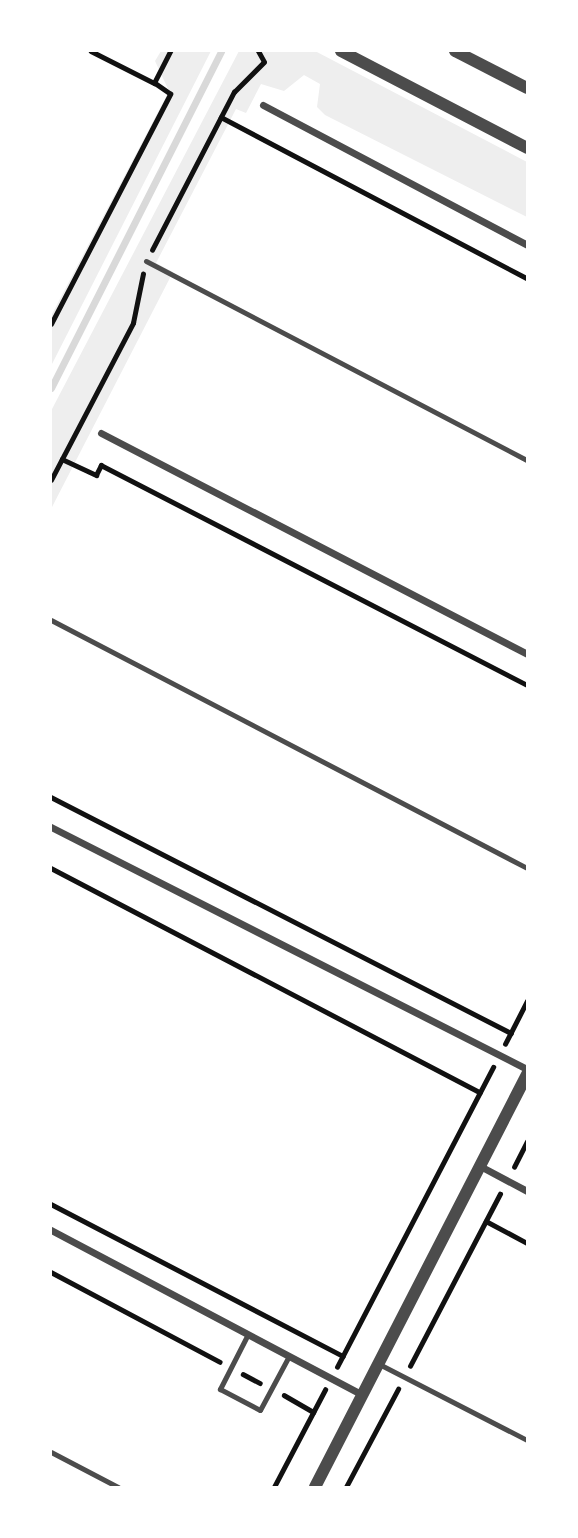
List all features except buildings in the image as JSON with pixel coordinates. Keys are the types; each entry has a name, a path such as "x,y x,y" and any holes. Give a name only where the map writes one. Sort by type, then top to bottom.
{"street":[{"path":"341,51 527,148"},
{"path":"455,51 527,88"},
{"path":"263,105 527,245"},
{"path":"101,433 527,654"},
{"path":"51,827 527,1071 315,1487"},
{"path":"480,1166 527,1191"},
{"path":"51,1230 363,1395"}],"lane":[{"path":"146,261 527,460"},
{"path":"51,620 527,868"},
{"path":"248,1334 220,1389 260,1410 289,1356"},
{"path":"379,1364 527,1440"},
{"path":"51,1452 118,1487"}],"path":[{"path":"51,324 170,93 91,51"},
{"path":"154,83 170,51"},
{"path":"221,117 527,278"},
{"path":"62,459 96,475 101,465 527,685"},
{"path":"51,797 511,1033"},
{"path":"51,868 480,1092"},
{"path":"274,1487 527,1001"},
{"path":"346,1487 507,1180 525,1151 527,1142"},
{"path":"51,1204 343,1356"},
{"path":"486,1221 527,1243"},
{"path":"51,1272 314,1412"}],"shaded area":[{"path":"161,51 211,51 51,366 51,316 169,91 155,61"},
{"path":"239,51 315,51 527,162 527,217 325,115 317,107 320,84 304,75 284,91 261,84 246,113 236,109 156,263 173,272 51,509 51,411"}],"waterway":[{"path":"51,388 221,51"}]}
